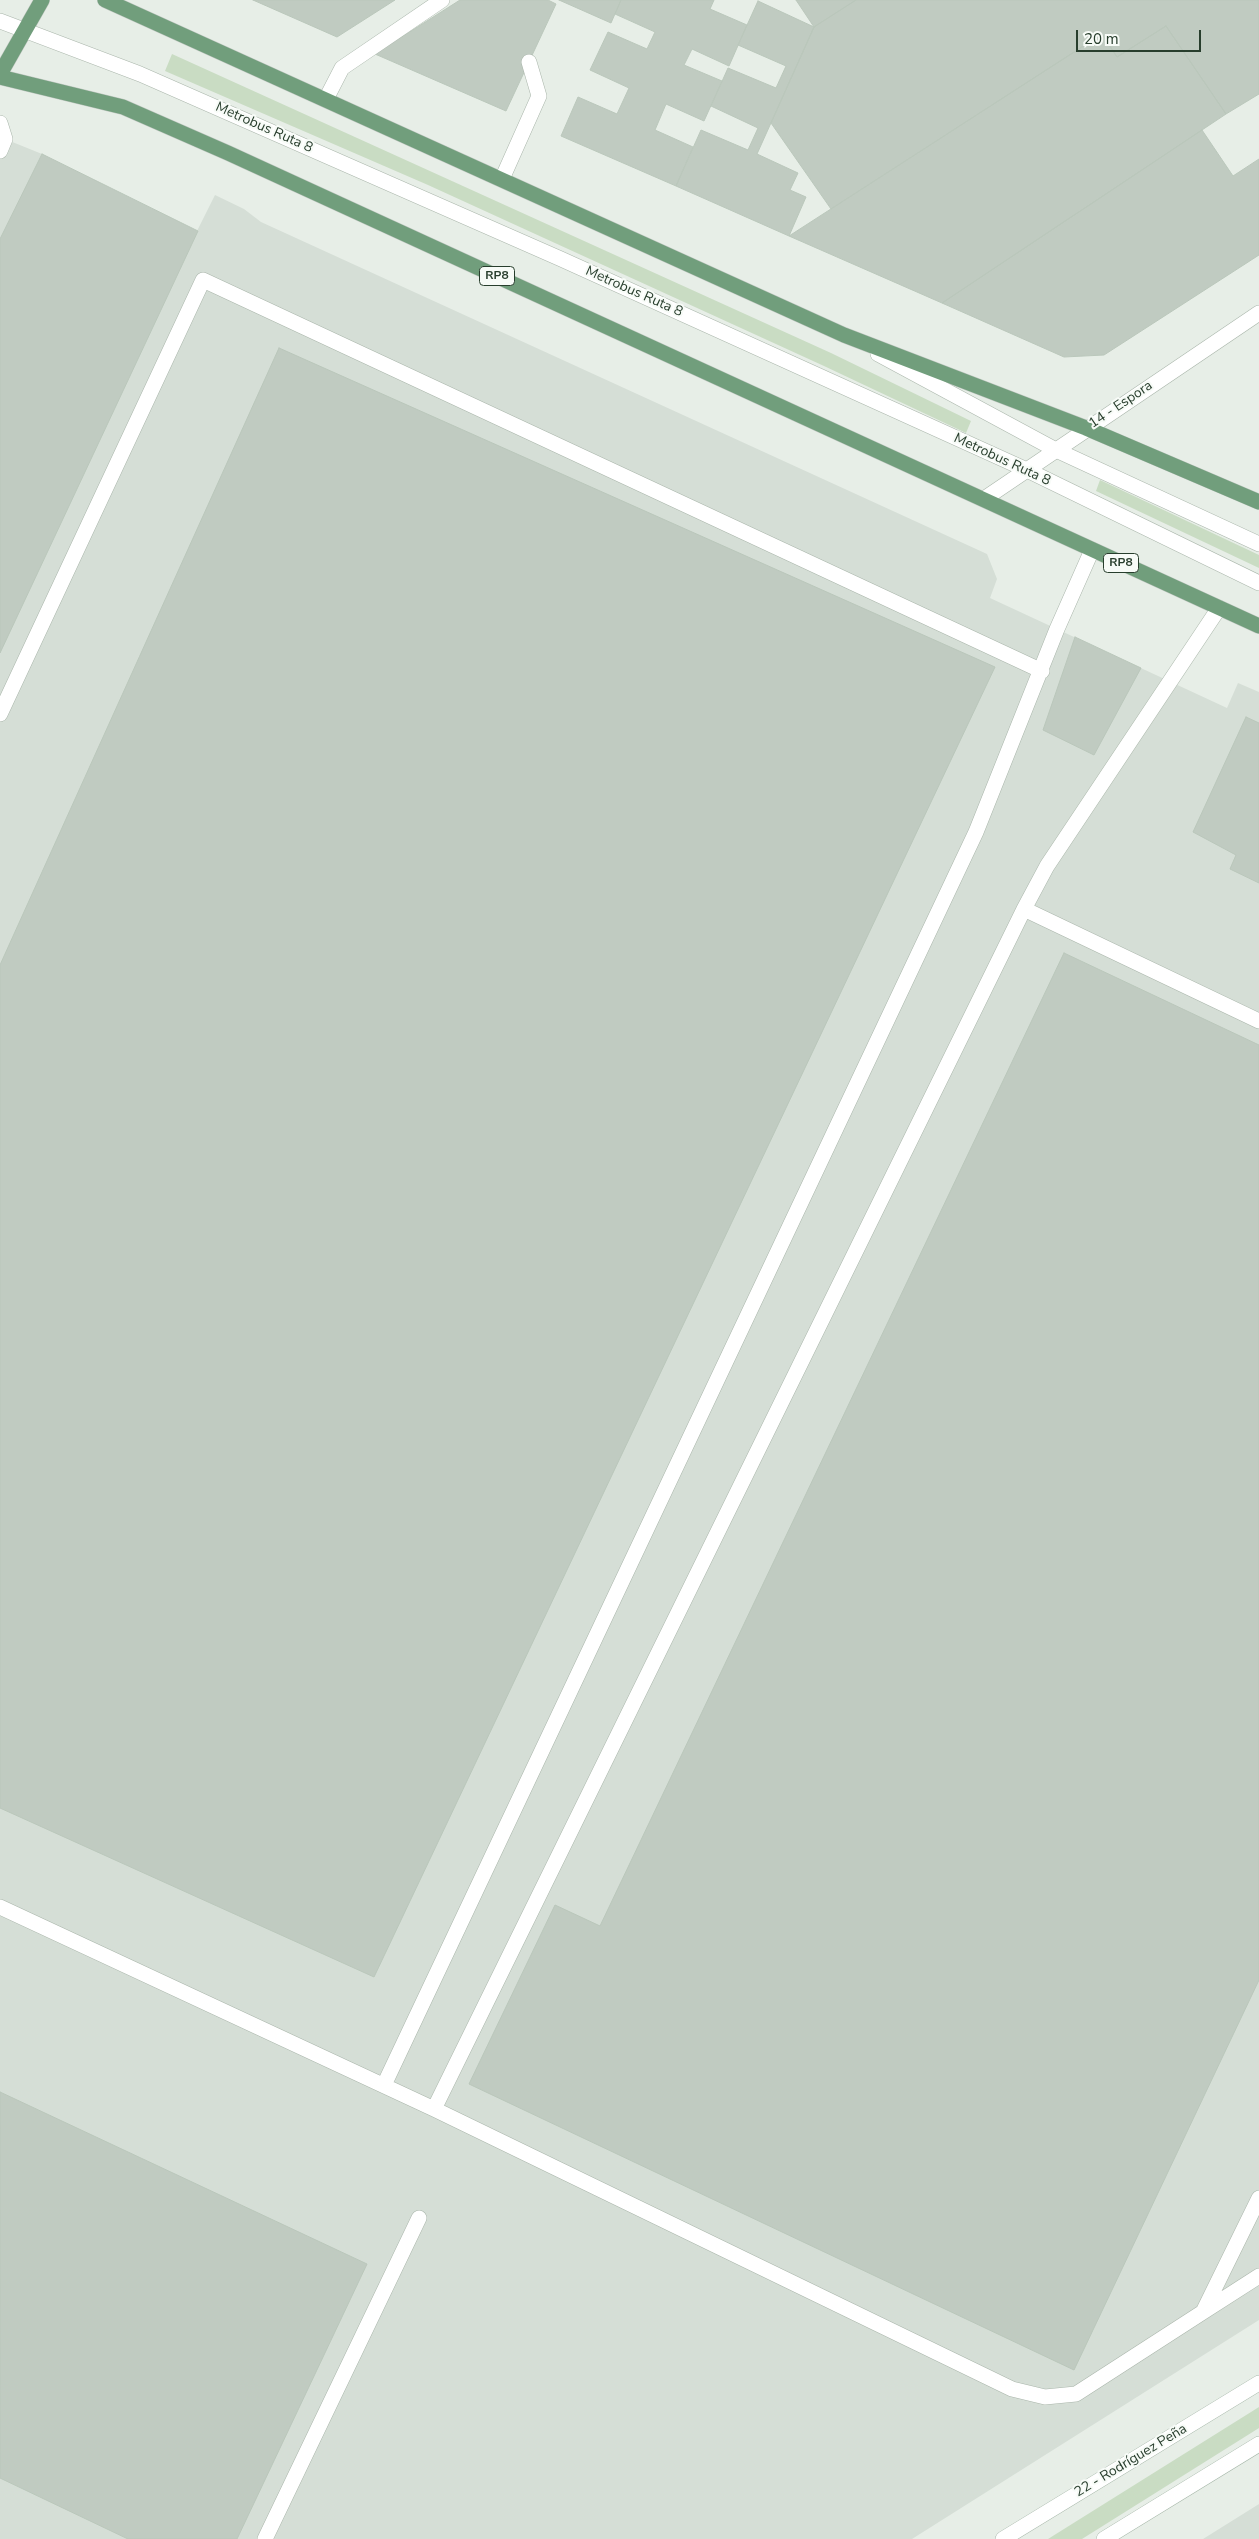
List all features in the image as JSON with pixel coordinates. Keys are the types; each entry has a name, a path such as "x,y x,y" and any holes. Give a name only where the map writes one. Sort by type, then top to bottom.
{"main road":[{"name":"RP8","path":"42,0 0,75 123,107 228,153 1259,626"},
{"path":"105,0 844,335 1086,428 1259,502"},
{"path":"326,99 342,68 445,2"},
{"name":"Metrobus Ruta 8","path":"0,21 140,74 561,259 1027,470 1259,583"},
{"path":"502,179 539,96 529,62"},
{"path":"0,123 5,139 0,151"},
{"path":"0,714 203,280 1042,671"},
{"name":"14 - Espora","path":"984,499 1259,312"},
{"path":"844,335 1056,450 1259,544"},
{"path":"384,2085 976,832 1042,671 1057,629 1092,550"},
{"path":"434,2109 1024,909 1047,866 1219,608"},
{"path":"1024,909 1259,1021"},
{"path":"0,1907 384,2085 1012,2390 1045,2397 1076,2394 1259,2276"},
{"path":"1203,2312 1259,2198"},
{"path":"265,2539 419,2218"},
{"name":"22 - Rodríguez Peña","path":"1003,2539 1259,2383"},
{"path":"1104,2539 1259,2444"}],"shaded area":[{"path":"0,137 42,154 197,231 215,195 244,209 261,222 987,554 997,579 990,598 1227,708 1238,683 1259,692 1259,2320 912,2539 0,2539"},
{"path":"1259,2504 1259,2539 1203,2539"}],"green space":[{"path":"172,54 831,353 971,421 966,433 428,185 165,71"},
{"path":"1100,480 1259,555 1259,568 1096,491"},
{"path":"1259,2407 1259,2428 1082,2539 1048,2539"}],"building":[{"path":"253,0 395,0 337,37"},
{"path":"460,0 548,0 556,4 506,111 375,54"},
{"path":"559,0 621,0 611,23"},
{"path":"621,0 714,0 710,9 747,25 729,66 692,49 684,65 722,81 704,121 666,104 655,130 693,147 676,186 561,136 578,97 617,114 629,88 590,70 608,32 647,49 655,32 615,14"},
{"path":"796,0 856,0 814,27"},
{"path":"856,0 1259,0 1259,94 1226,114 1166,26 1117,57 1102,34 831,209 771,123 814,27"},
{"path":"758,1 814,27 757,154 798,173 790,190 806,197 789,236 676,186 701,130 748,150 758,128 711,106 728,68 776,88 786,66 738,45"},
{"path":"1166,26 1226,114 942,303 789,236 1102,34 1117,57"},
{"path":"1202,130 1233,176 1259,159 1259,255 1104,355 1064,357 942,303"},
{"path":"42,154 198,231 0,653 0,239"},
{"path":"279,348 995,667 374,1977 0,1808 0,965"},
{"path":"1075,637 1141,668 1094,755 1043,730"},
{"path":"1246,717 1259,723 1259,883 1230,869 1236,855 1193,832"},
{"path":"1064,953 1259,1045 1259,1980 1074,2370 469,2084 555,1905 600,1926"},
{"path":"0,2092 367,2264 237,2539 128,2539 0,2478"}]}
